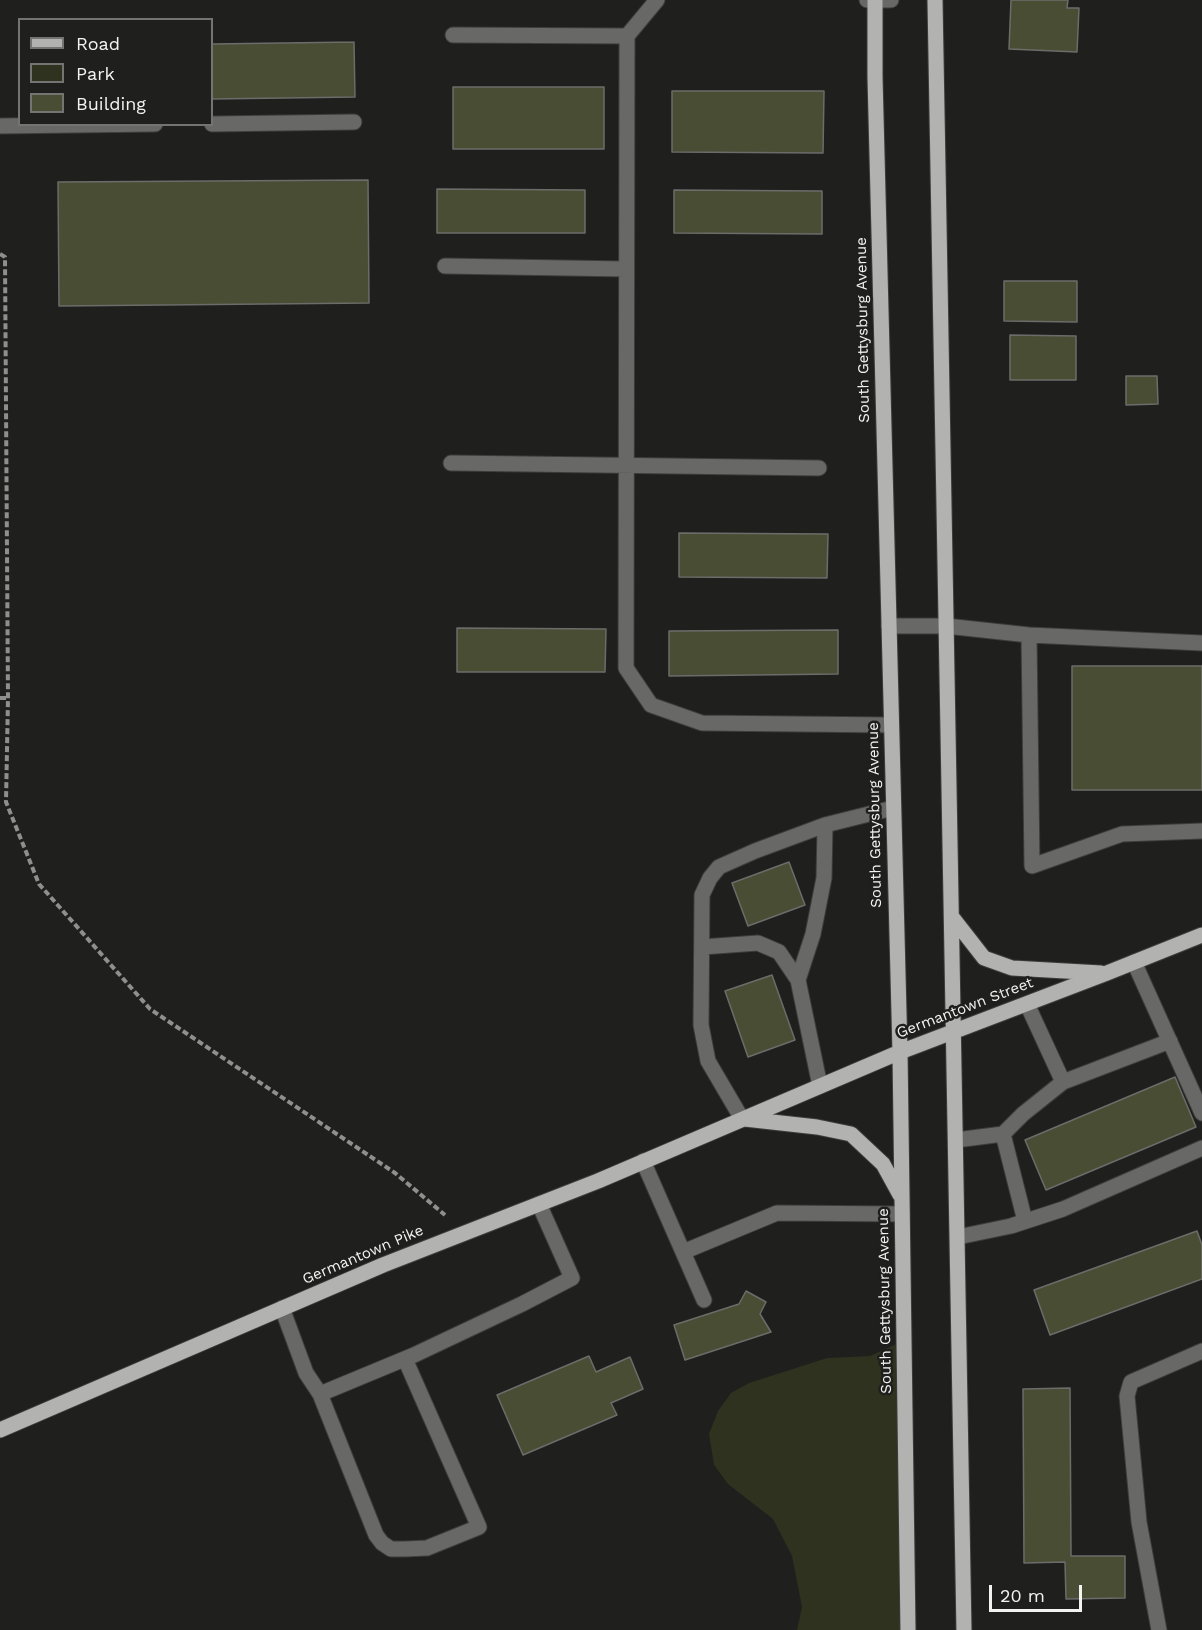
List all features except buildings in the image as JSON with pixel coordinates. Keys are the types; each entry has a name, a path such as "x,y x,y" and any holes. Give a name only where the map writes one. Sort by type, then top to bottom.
{"main road":[{"name":"South Gettysburg Avenue","path":"875,0 888,626 900,1052 908,1630"},
{"path":"935,0 964,1630"},
{"path":"952,917 984,958 1012,968 1107,973"},
{"name":"Germantown Street","path":"742,1119 900,1052 1202,934"},
{"path":"742,1119 817,1127 851,1134 883,1164 902,1197"},
{"name":"Germantown Pike","path":"0,1430 282,1308 742,1119"}],"lane":[{"path":"657,0 627,36 626,668 651,705 702,723 891,725"},
{"path":"867,0 891,0"},
{"path":"453,35 627,36"},
{"path":"213,124 354,122"},
{"path":"0,126 18,126"},
{"path":"445,266 626,269"},
{"path":"451,463 819,468"},
{"path":"888,626 946,626 1029,635 1202,643"},
{"path":"1029,635 1032,866 1122,834 1202,831"},
{"path":"742,1119 708,1061 701,1025 702,896 710,878 719,867 755,851 825,825 893,807"},
{"path":"798,980 813,934 824,878 825,825"},
{"path":"702,947 758,944 779,952 798,980 819,1086"},
{"path":"1134,962 1202,1113"},
{"path":"1027,1004 1063,1082"},
{"path":"956,1140 1003,1134 1023,1114 1063,1082 1170,1041"},
{"path":"1003,1134 1025,1221"},
{"path":"958,1238 1063,1209 1202,1148"},
{"path":"642,1161 704,1300"},
{"path":"320,1394 405,1359 572,1278 538,1204"},
{"path":"683,1252 777,1213 902,1214"},
{"path":"282,1308 306,1373 320,1394 376,1535 382,1543 391,1548 427,1548 479,1527 405,1359"},
{"path":"1158,1630 1139,1522 1127,1396 1131,1382 1202,1351"}],"path":[{"path":"0,254 5,257 8,698 6,802 39,884 150,1009 395,1173 465,1232"},
{"path":"0,698 8,698"}],"green space":[{"path":"903,1341 908,1630 797,1630 802,1607 792,1556 773,1519 728,1484 714,1465 709,1434 718,1411 731,1393 749,1383 827,1358 870,1356"}]}
